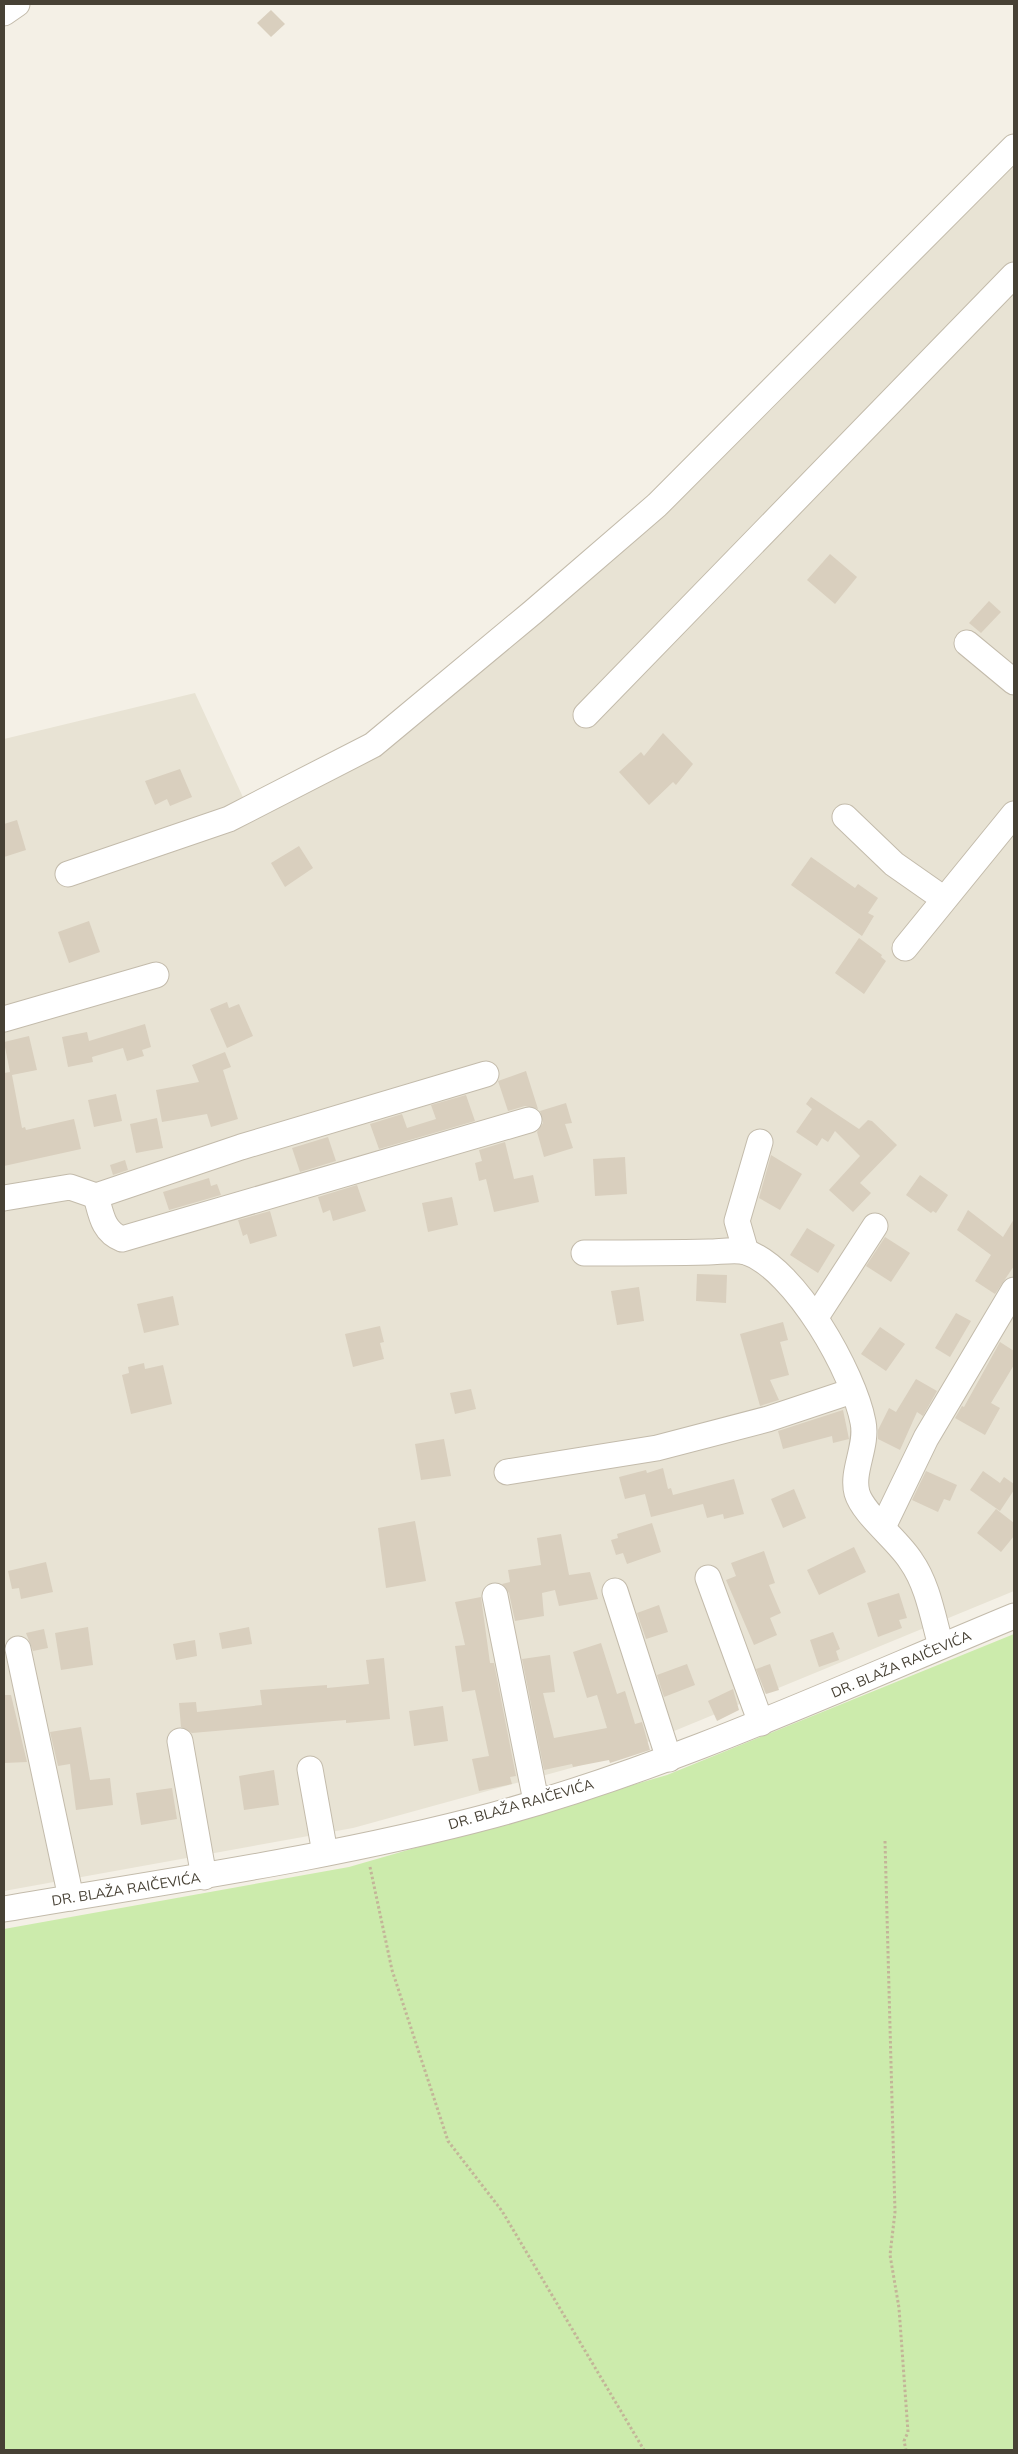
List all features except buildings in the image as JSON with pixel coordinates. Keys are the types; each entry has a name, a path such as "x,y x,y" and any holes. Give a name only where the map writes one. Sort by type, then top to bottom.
{"street":[{"path":"4,13 17,4"},
{"path":"68,874 229,819 372,745 533,612 657,505 1014,147"},
{"path":"586,715 1014,275"},
{"path":"967,643 1014,682"},
{"path":"904,948 1014,814"},
{"path":"844,817 894,864 944,900"},
{"path":"4,1019 156,975"},
{"path":"4,1198 58,1187 81,1189 96,1196 241,1147 486,1074"},
{"path":"96,1196 106,1230 113,1236 122,1239 529,1120"},
{"path":"746,1252 737,1221 760,1142"},
{"path":"816,1317 875,1226"},
{"path":"584,1253 746,1252 785,1281 816,1317 852,1391 864,1428 863,1446 856,1482 857,1494 862,1504 911,1560 920,1576 941,1646"},
{"path":"883,1527 926,1438 1014,1290"},
{"path":"507,1472 657,1448 768,1419 852,1391"},
{"path":"708,1578 761,1724"},
{"path":"615,1591 669,1759"},
{"path":"495,1596 536,1801"},
{"name":"DR. BLAŽA RAIČEVIĆA","path":"4,1909 204,1877 325,1853 495,1814 669,1759 761,1724 1014,1616"},
{"path":"18,1649 71,1898"},
{"path":"180,1740 204,1877"},
{"path":"310,1769 325,1853"}],"path":[{"path":"885,1841 895,2212 890,2255 900,2308 908,2432 904,2441 906,2450"},
{"path":"365,1844 392,1970 448,2141 502,2211 644,2450"}],"shaded area":[{"path":"1014,158 1014,1591 611,1757 353,1828 4,1891 4,739 195,693 247,806 433,704 771,410"}],"green space":[{"path":"1014,1634 1014,2450 4,2450 4,1929 349,1867 667,1775"}]}
